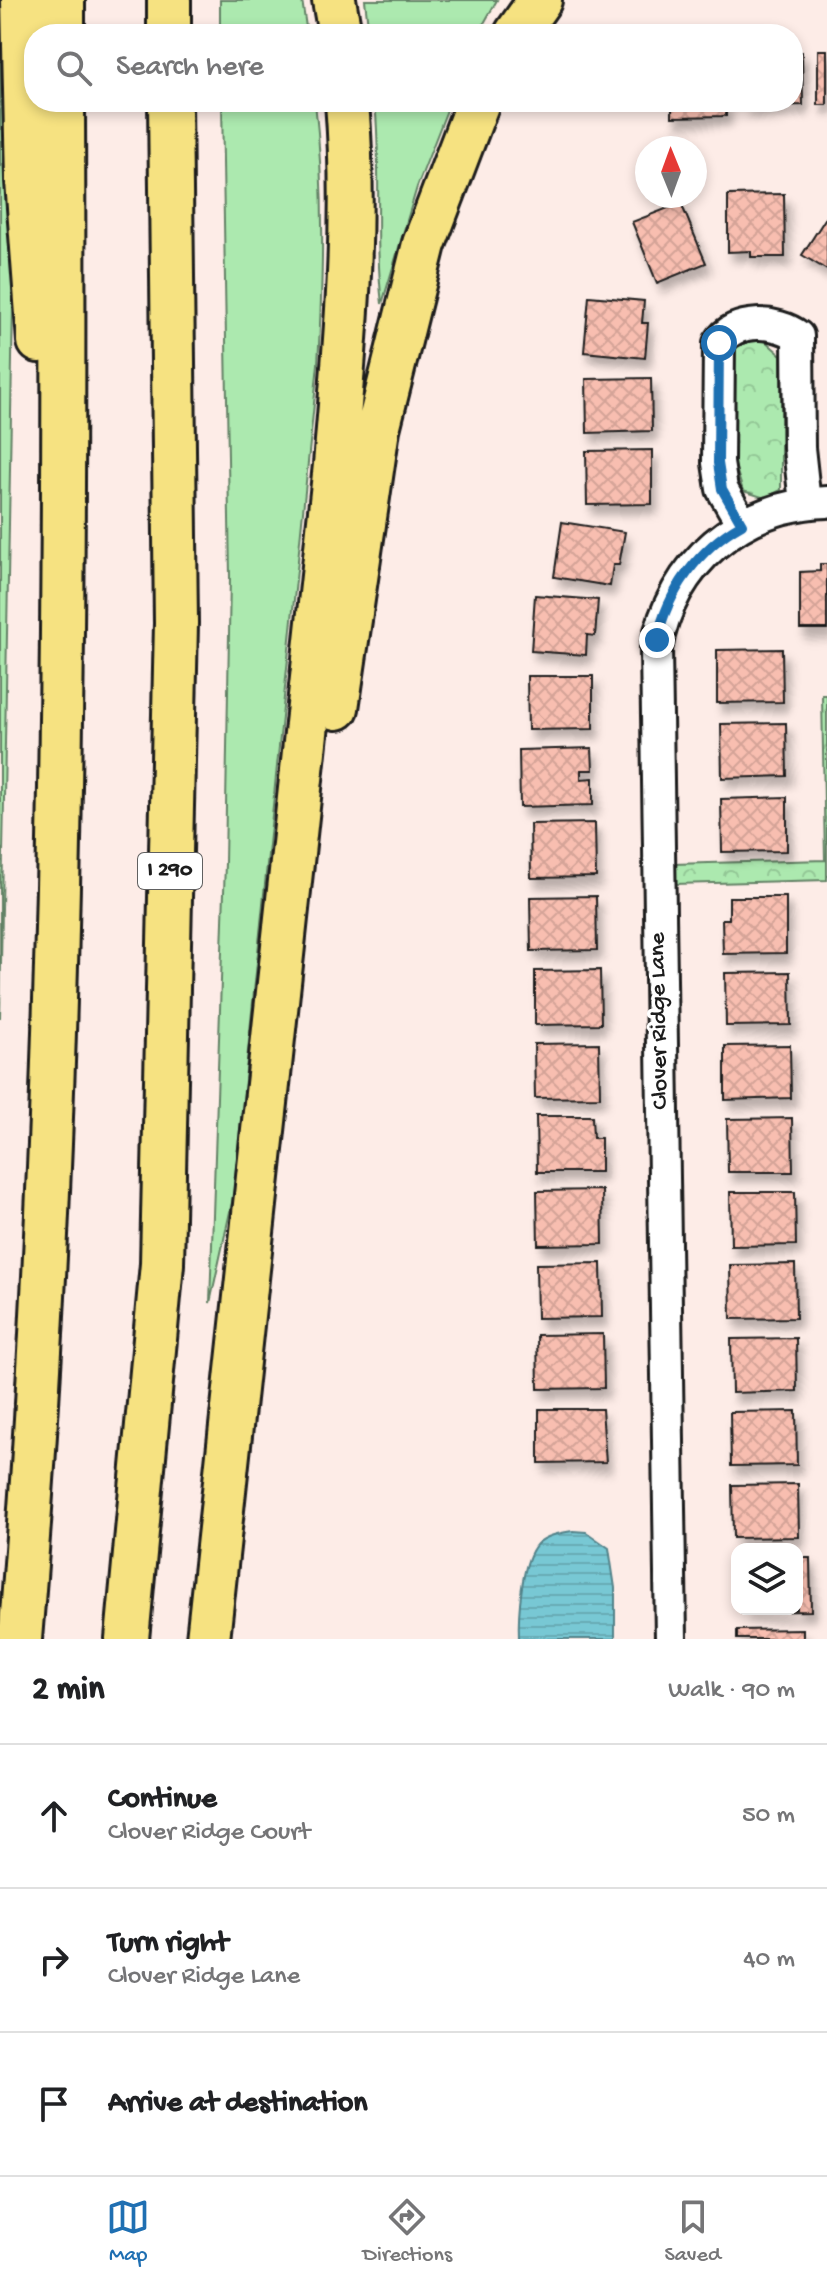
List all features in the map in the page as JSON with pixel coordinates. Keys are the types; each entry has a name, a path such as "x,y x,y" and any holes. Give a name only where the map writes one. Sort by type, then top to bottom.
{"highway":[{"path":"23,0 24,45"},
{"path":"63,0 63,24"},
{"path":"169,0 169,24"},
{"path":"334,0 338,24"},
{"path":"510,24 519,0"},
{"path":"523,24 540,0"},
{"path":"25,112 27,181 62,649"},
{"path":"20,1639 35,1466 53,1132 66,428 63,112"},
{"name":"I 290","path":"127,1639 162,1264 176,623 170,112"},
{"path":"208,1639 314,669 350,292 352,164 348,112"},
{"path":"269,1074 300,975 378,429 424,244 474,112"}],"street":[{"path":"742,524 722,489 718,463 719,343 726,331 742,326 785,326 798,336 799,448 816,502"},
{"name":"Clover Ridge Lane","path":"671,1639 655,658 661,623 685,575 724,534 771,510 816,502"}],"green space":[{"path":"0,0 13,304 0,1018"},
{"path":"220,0 302,0 306,24 220,24"},
{"path":"365,0 497,0 484,24 368,24"},
{"path":"222,112 316,112 322,200 318,364 233,1198 210,1303 225,863 230,577"},
{"path":"376,112 446,112 417,187 382,304 379,254"},
{"path":"745,339 764,340 781,355 781,490 765,498 743,491 732,456 730,354"},
{"path":"822,695 827,695 827,880 674,884 673,864 825,860"}],"water":[{"path":"573,1531 586,1532 609,1548 615,1588 615,1639 519,1639 522,1589 532,1552 545,1538"}],"building":[{"path":"818,50 827,50 827,105 818,105"},
{"path":"672,112 726,112 726,116 672,117"},
{"path":"784,194 785,257 751,257 751,251 728,252 728,195"},
{"path":"668,208 683,208 706,263 657,283 632,222"},
{"path":"827,216 827,270 802,255"},
{"path":"589,296 644,301 642,323 648,323 645,358 584,352"},
{"path":"651,378 652,431 587,433 586,379"},
{"path":"652,450 652,504 587,505 586,451"},
{"path":"562,522 625,532 619,565 613,565 610,586 554,577"},
{"path":"820,564 827,564 827,629 800,629 800,572 820,571"},
{"path":"535,595 598,600 595,636 587,635 586,655 531,651"},
{"path":"782,649 783,702 717,703 717,650"},
{"path":"527,676 593,676 593,729 528,730"},
{"path":"786,723 787,776 722,778 721,724"},
{"path":"592,748 593,770 581,770 581,779 593,778 593,805 520,807 519,750"},
{"path":"787,797 787,851 722,852 721,799"},
{"path":"595,823 596,877 531,878 530,824"},
{"path":"596,896 597,950 531,951 530,897"},
{"path":"729,897 786,897 786,953 723,954 722,919 729,919"},
{"path":"600,970 601,1024 535,1025 535,971"},
{"path":"790,972 791,1025 726,1026 725,973"},
{"path":"599,1043 600,1097 535,1098 534,1044"},
{"path":"790,1045 791,1098 725,1100 725,1046"},
{"path":"536,1116 592,1116 593,1138 601,1138 601,1172 537,1172"},
{"path":"792,1118 793,1172 728,1172 727,1119"},
{"path":"602,1190 603,1244 538,1245 537,1191"},
{"path":"730,1192 795,1192 796,1245 731,1246"},
{"path":"601,1263 602,1317 537,1318 536,1264"},
{"path":"795,1264 796,1318 731,1319 730,1265"},
{"path":"603,1334 604,1388 538,1389 537,1335"},
{"path":"796,1338 797,1391 732,1393 731,1339"},
{"path":"539,1409 602,1409 606,1462 539,1463"},
{"path":"796,1411 797,1465 731,1466 730,1412"},
{"path":"798,1484 799,1537 733,1538 732,1485"},
{"path":"803,1558 810,1558 811,1611 803,1611"},
{"path":"803,1629 803,1639 737,1639 737,1630"}],"route":[{"path":"657,640 666,611 685,575 724,534 742,524 722,489 718,463 719,343"}]}
